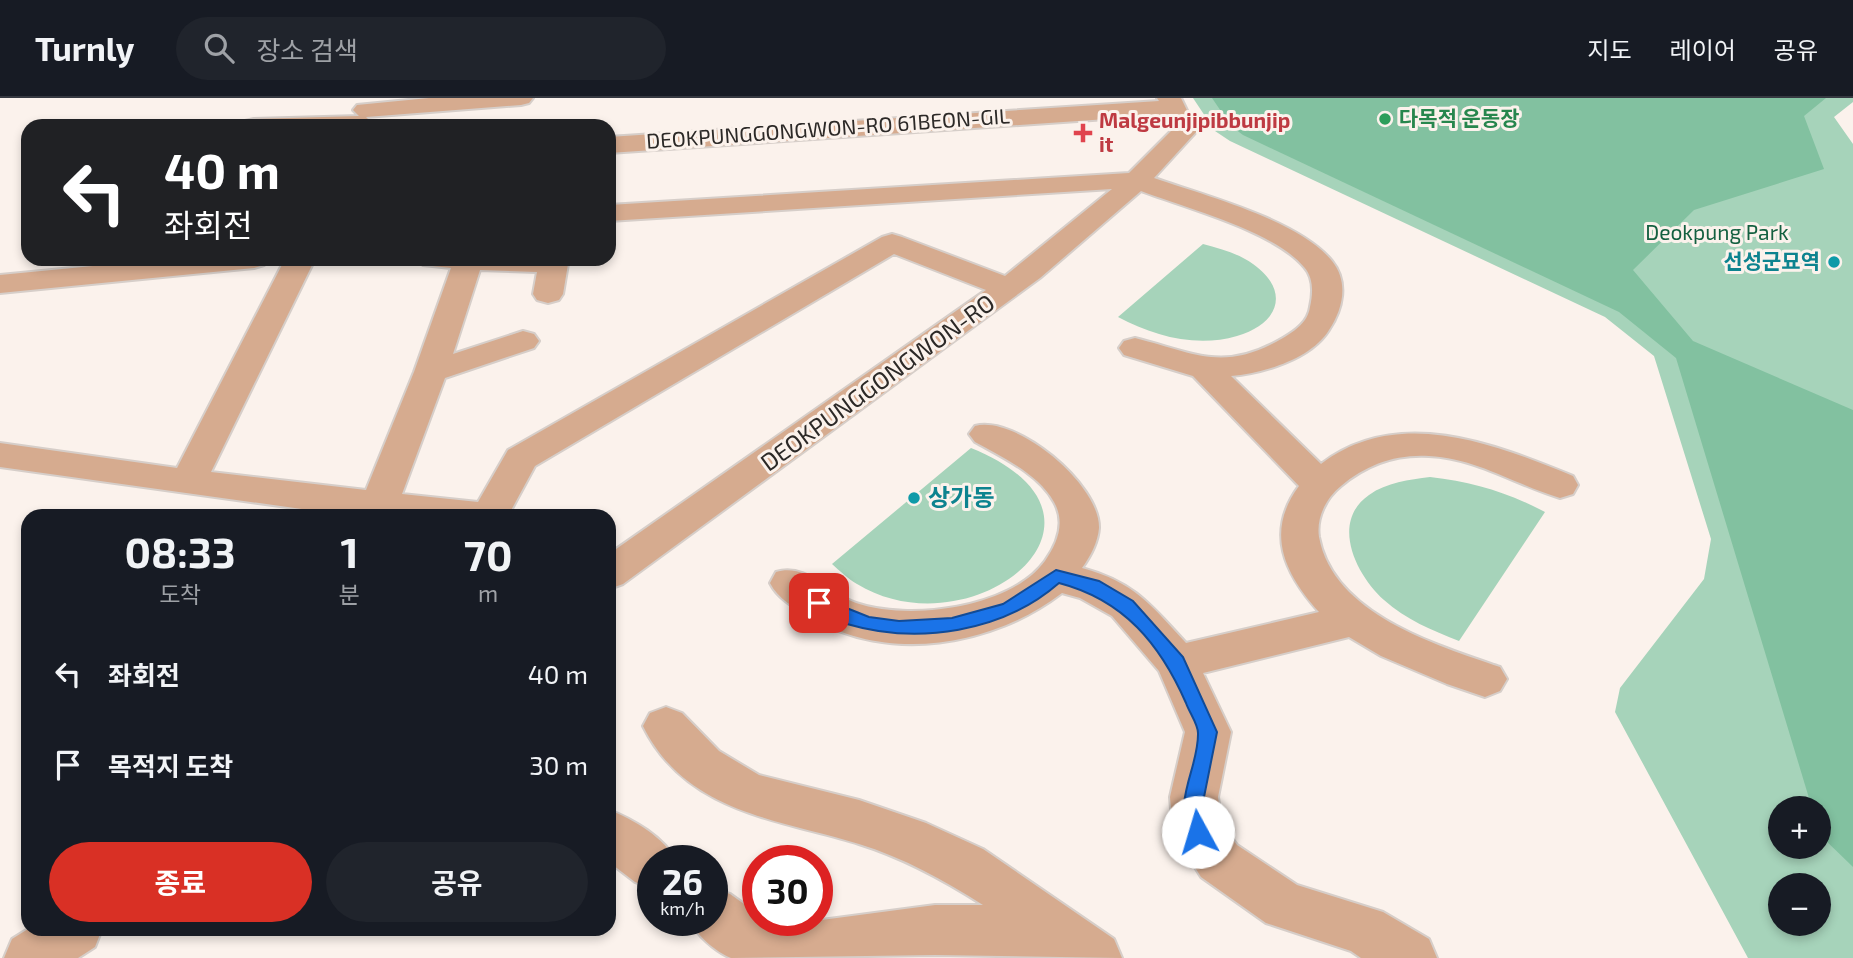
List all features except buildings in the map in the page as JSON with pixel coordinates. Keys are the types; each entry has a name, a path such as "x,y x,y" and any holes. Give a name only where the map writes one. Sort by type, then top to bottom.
{"street":[{"path":"318,119 522,98"},
{"name":"DEOKPUNGGONGWON-RO 61BEON-GIL","path":"616,144 944,110 1171,103"},
{"name":"DEOKPUNGGONGWON-RO","path":"616,568 701,511 1008,288 1123,194 1185,131 1171,103"},
{"path":"616,214 1136,180 1243,217 1288,240 1320,265 1328,289 1325,312 1310,335 1298,344 1245,365 1204,368 1180,364 1135,348"},
{"path":"493,509 521,458 892,243 1008,288"},
{"path":"0,284 183,266"},
{"path":"188,482 296,266"},
{"path":"375,509 430,372 466,266"},
{"path":"548,294 553,266"},
{"path":"430,372 523,341"},
{"path":"1204,368 1318,484"},
{"path":"790,583 843,616 899,628 952,625 1008,609 1039,590 1056,576 1073,556 1078,535 1078,515 1069,493 1039,463 987,434"},
{"path":"1485,679 1437,665 1395,644 1356,620 1321,587 1301,555 1300,523 1306,498 1318,484 1339,468 1367,454 1400,445 1430,444 1461,450 1560,485"},
{"path":"0,455 368,509"},
{"path":"1056,576 1093,586 1127,606 1177,662 1208,732 1194,797 1198,832 1219,861 1284,906 1364,930 1410,958"},
{"path":"1177,662 1356,620"},
{"path":"666,726 702,765 747,793 859,822 909,839 965,865 1007,892 1094,958"},
{"path":"616,837 637,854"},
{"path":"728,925 743,937 799,949 935,930 1004,931 1056,944 1094,958"},
{"path":"31,958 65,936"}],"green space":[{"name":"Deokpung Park","path":"1193,98 1853,98 1853,102 1834,117 1853,144 1853,958 1748,958 1615,712 1620,688 1704,579 1711,539 1654,356 1605,317 1230,141 1215,131"},
{"path":"1212,98 1826,98 1804,116 1824,169 1694,210 1633,270 1693,341 1853,410 1853,867 1831,846 1831,796 1808,796 1676,358 1619,312 1243,135 1231,126"},
{"path":"1203,244 1241,257 1265,274 1276,295 1271,315 1263,323 1237,336 1206,341 1161,335 1118,317"},
{"path":"971,448 1020,477 1042,509 1041,540 1022,568 989,590 948,602 902,601 857,584 832,564"},
{"path":"1430,477 1489,489 1545,512 1459,641 1410,619 1392,607 1364,577 1351,548 1351,519 1357,506 1369,495 1391,484"}],"place":[{"name":"다목적 운동장","path":"1385,119"},
{"name":"Malgeunjipibbunjip it","path":"1083,133"},
{"name":"선성군묘역","path":"1834,262"},
{"name":"상가동","path":"914,498"}],"route":[{"path":"819,603 843,616 869,624 899,628 952,625 1008,609 1056,576 1093,586 1127,606 1153,631 1177,662 1208,732 1194,797 1198,832"}]}
